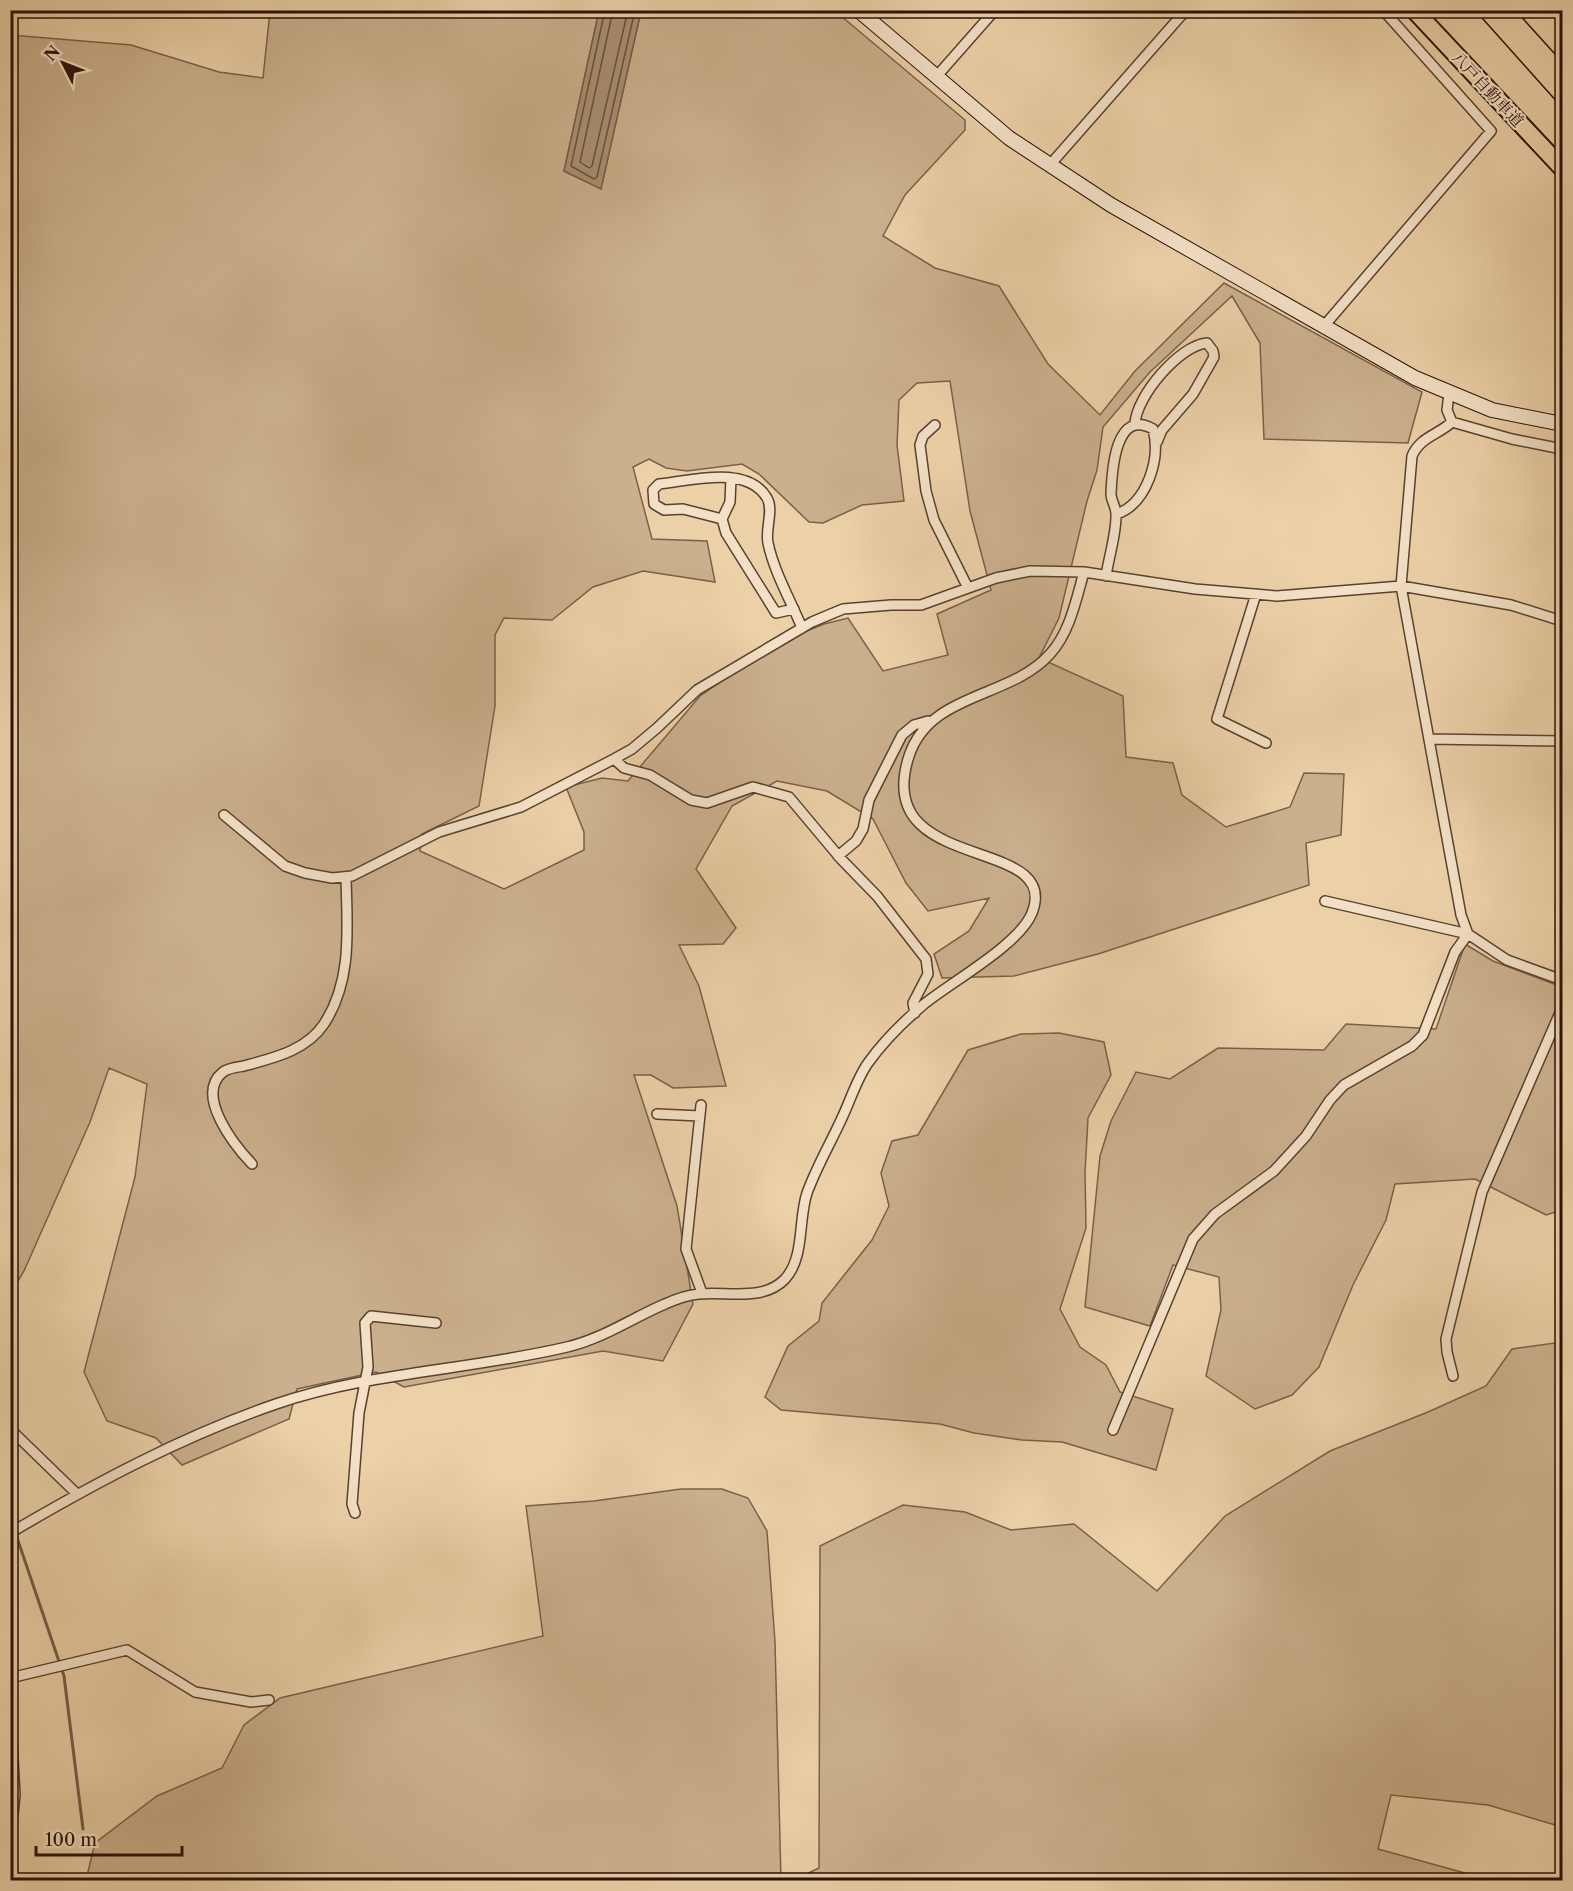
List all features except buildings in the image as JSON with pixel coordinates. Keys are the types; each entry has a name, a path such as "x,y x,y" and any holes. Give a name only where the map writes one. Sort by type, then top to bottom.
{"highway":[{"name":"八戸自動車道","path":"1414,10 1563,168"}],"main road":[{"path":"1486,10 1563,95"},
{"path":"1504,10 1563,74"}],"street":[{"path":"858,10 1009,138 1111,206 1415,378 1492,410 1563,424"},
{"path":"936,77 995,10"},
{"path":"1049,166 1186,10"},
{"path":"1324,326 1491,131 1383,10"},
{"path":"1117,514 1129,509 1146,485 1155,461 1157,442 1162,430 1193,394 1214,357 1213,351 1207,344 1196,344 1153,383 1135,414 1135,424"},
{"path":"1449,394 1447,410 1452,422"},
{"path":"1452,422 1512,439 1563,449"},
{"path":"1452,422 1443,430 1422,441 1412,456 1401,586 1461,915 1467,934"},
{"path":"1106,576 1117,514 1111,496 1116,449 1125,429 1135,424 1144,424 1154,429 1157,442"},
{"path":"935,425 922,436 920,445 926,491 934,520 968,588"},
{"path":"722,519 683,509 664,510 654,504 653,490 659,484 731,478 755,485 767,499 769,512 765,531 769,547 802,628"},
{"path":"731,478 730,502 722,519 726,533 776,613 794,609"},
{"path":"224,815 285,866 305,873 332,878 363,873 391,855 440,832 521,807 614,759 649,735 697,690 802,628 843,609 921,605 996,578 1030,571 1084,572 1195,589 1277,596 1401,586 1511,605 1563,621"},
{"path":"838,856 856,841 863,829 869,800 902,735 914,725 928,722 1031,670 1047,658 1062,639 1084,572"},
{"path":"1256,594 1217,719 1266,743"},
{"path":"10,1533 135,1462 276,1404 366,1380 568,1347 603,1335 667,1303 702,1293 753,1293 773,1289 789,1275 797,1252 807,1195 865,1066 890,1036 915,1013 999,949 1026,924 1034,910 1036,894 1028,876 1012,866 951,846 920,825 908,807 904,791 907,762 914,744 928,722"},
{"path":"1430,739 1563,741"},
{"path":"614,759 624,768 650,775 691,800 708,803 753,787 789,797 838,856 877,896 926,959 928,974 913,1004 915,1013"},
{"path":"252,1164 228,1138 220,1120 213,1097 216,1081 224,1071 291,1052 310,1039 324,1024 345,972 346,877"},
{"path":"1325,902 1467,934 1507,960 1563,980"},
{"path":"1113,1430 1193,1239 1215,1214 1274,1171 1306,1136 1330,1100 1344,1085 1412,1046 1423,1035 1455,952 1467,934"},
{"path":"1453,1376 1446,1339 1482,1192 1563,1008"},
{"path":"701,1105 686,1250 702,1293"},
{"path":"657,1114 700,1116"},
{"path":"355,1513 352,1504 359,1413 368,1367 365,1323 370,1316 436,1323"},
{"path":"10,1429 77,1494"},
{"path":"10,1678 127,1650 195,1692 251,1702 269,1701"},
{"path":"10,1707 15,1795 10,1843"}],"shaded area":[{"path":"270,11 599,11 564,171 601,189 641,11 835,11 965,120 965,130 905,195 883,236 935,268 999,286 1048,364 1100,415 1135,371 1224,283 1422,392 1408,443 1264,439 1260,343 1232,296 1150,372 1103,427 1097,470 1087,501 1059,618 1039,658 1123,696 1126,757 1173,763 1182,795 1226,827 1290,807 1304,773 1344,774 1341,835 1306,843 1309,885 1098,954 1014,976 942,978 934,954 969,931 989,898 928,911 906,883 873,819 827,791 777,781 732,806 696,869 736,928 723,944 679,945 699,986 726,1086 673,1088 651,1075 634,1075 677,1206 693,1304 663,1361 603,1351 404,1387 376,1372 297,1389 289,1419 182,1465 156,1438 107,1421 84,1372 135,1177 147,1084 109,1068 90,1122 24,1271 11,1293 11,35 131,45 219,72 263,78","holes":["950,381 970,511 991,590 937,614 948,655 883,671 848,618 824,624 777,643 700,696 628,781 602,778 566,787 584,832 584,850 504,889 420,851 422,834 479,806 495,706 495,635 504,618 552,620 593,587 643,571 715,582 707,541 652,539 633,467 649,459 666,468 687,471 742,464 759,474 809,522 823,523 862,505 904,501 897,445 899,400 917,383"]},
{"path":"1465,944 1493,961 1562,987 1562,1210 1546,1215 1475,1179 1395,1184 1386,1220 1353,1285 1319,1367 1292,1395 1255,1409 1206,1376 1221,1310 1219,1277 1173,1265 1150,1326 1085,1307 1100,1156 1111,1121 1136,1072 1170,1079 1218,1048 1324,1050 1346,1024 1436,1029"},
{"path":"1059,1033 1104,1042 1111,1075 1088,1118 1085,1173 1086,1228 1060,1309 1080,1347 1106,1365 1120,1392 1173,1409 1156,1470 1062,1442 1022,1440 974,1433 940,1424 781,1410 765,1397 788,1346 819,1321 822,1303 872,1240 889,1206 881,1173 892,1141 918,1135 968,1050 1021,1034"},
{"path":"1562,1342 1562,1827 1488,1805 1391,1795 1378,1849 1490,1880 794,1880 819,1868 820,1546 903,1505 965,1512 1011,1530 1074,1524 1157,1591 1225,1516 1330,1451 1486,1386 1512,1349"},
{"path":"681,1489 722,1489 748,1498 767,1531 775,1642 781,1880 86,1880 95,1843 157,1796 222,1768 244,1725 280,1698 543,1636 526,1506 594,1501"}],"water":[{"path":"599,11 641,11 601,189 564,171"}],"waterway":[{"path":"10,1517 64,1676 83,1829"}]}
